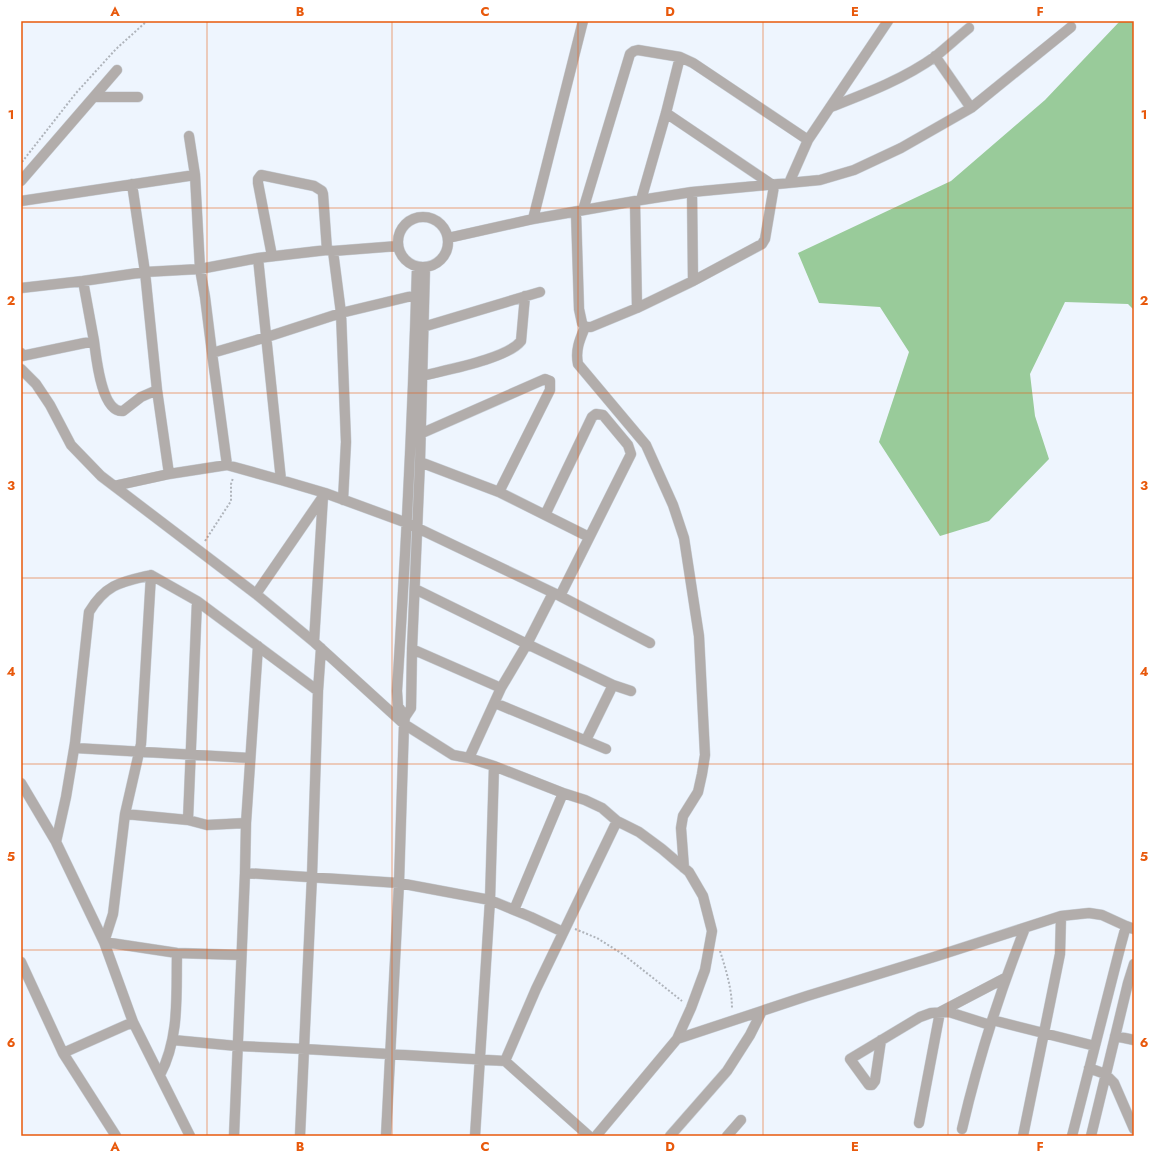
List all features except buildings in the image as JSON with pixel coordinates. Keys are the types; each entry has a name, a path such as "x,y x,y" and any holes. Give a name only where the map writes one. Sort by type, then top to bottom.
{"street":[{"path":"533,219 583,21"},
{"path":"788,183 808,140 888,21"},
{"path":"448,238 533,219 638,200 692,192 774,186 820,180 854,170 901,148 971,108 1071,27"},
{"path":"830,107 886,85 935,56 969,28"},
{"path":"585,326 580,319 579,309 580,211 630,54 638,50 680,57 693,63 808,140"},
{"path":"935,56 971,108"},
{"path":"636,308 638,200 666,113 680,57"},
{"path":"21,180 117,70"},
{"path":"94,97 138,97"},
{"path":"666,113 774,186"},
{"path":"189,136 195,175 200,269 205,297 209,338 232,466"},
{"path":"21,201 195,175"},
{"path":"272,256 259,189 258,179 261,175 314,186 322,191 330,251 341,313 346,442 343,500"},
{"path":"132,184 145,272 157,390 169,474"},
{"path":"585,326 591,326 636,308 693,281 763,242 774,186"},
{"path":"692,192 693,281"},
{"path":"419,217 429,217 438,222 445,229 448,238 448,248 444,257 436,264 421,267 408,263 401,255 398,246 398,236 402,227 410,220 419,217"},
{"path":"21,288 145,272 200,269 272,256 398,246"},
{"path":"258,258 281,480"},
{"path":"404,721 411,708 420,462 416,295 421,267"},
{"path":"386,1136 399,883 404,721 398,706 397,691 407,523 423,327 421,267"},
{"path":"83,281 98,372 103,390 110,405 116,410 122,411 141,397 157,390"},
{"path":"423,327 540,292"},
{"path":"212,353 341,313 416,295"},
{"path":"418,375 484,359 508,351 517,346 521,341 525,296"},
{"path":"585,326 577,347 576,355 578,364 646,445 673,506 684,538 699,636 705,755 698,792 684,816 681,828 684,868"},
{"path":"94,341 22,354 21,369 36,384 50,405 71,445 101,476 256,594 404,721 453,755 469,758 494,766 585,800 602,808 617,821 639,832 689,872 703,896 712,932 705,970 691,1008 677,1039 596,1136"},
{"path":"420,434 547,379 550,384 550,390 499,492"},
{"path":"469,758 501,688 589,537 631,454 628,445 603,415 596,414 592,417 545,515"},
{"path":"420,462 499,492 589,537"},
{"path":"114,486 169,474 232,466 281,480 343,500 417,527 557,594 650,643"},
{"path":"256,594 324,495"},
{"path":"300,1136 312,876 318,691 317,645 324,495"},
{"path":"56,842 75,748 90,612 101,594 112,587 151,575 197,601 318,691"},
{"path":"104,942 113,914 125,814 139,752 142,728 151,575"},
{"path":"415,589 613,685 632,691"},
{"path":"188,820 197,601"},
{"path":"234,1136 246,823 258,646"},
{"path":"412,649 501,688"},
{"path":"586,740 613,685"},
{"path":"495,703 606,749"},
{"path":"75,748 250,758"},
{"path":"475,1136 490,900 494,766"},
{"path":"22,785 56,842 104,942 133,1022 190,1136"},
{"path":"514,910 563,793"},
{"path":"125,814 188,820 207,825 246,823"},
{"path":"505,1061 536,989 617,821"},
{"path":"245,873 312,876 399,883 490,900 565,928"},
{"path":"677,1039 1061,916 1089,913 1102,915 1130,928 1120,948 1072,1136"},
{"path":"1023,1136 1060,954 1061,916"},
{"path":"962,1129 974,1079 991,1022 1005,978 1025,928"},
{"path":"104,942 177,953 241,955"},
{"path":"160,1075 167,1061 173,1040 175,1025 177,953"},
{"path":"21,962 63,1053 116,1136"},
{"path":"1090,1136 1134,964"},
{"path":"940,1012 1005,978"},
{"path":"670,1136 726,1070 750,1035 762,1011"},
{"path":"919,1123 940,1012"},
{"path":"881,1040 920,1017 931,1013 949,1012 1095,1046"},
{"path":"63,1053 133,1022"},
{"path":"1115,1036 1134,1040"},
{"path":"173,1040 238,1046 505,1061 589,1136"},
{"path":"1089,1068 1105,1074 1114,1084 1134,1129"},
{"path":"727,1136 741,1120"}],"path":[{"path":"21,163 76,93 116,49 147,21"},
{"path":"198,551 231,501 232,466"},
{"path":"565,928 597,938 624,955 691,1008"},
{"path":"712,932 727,975 732,997 731,1022"}],"green space":[{"path":"1120,21 1134,21 1134,310 1128,304 1065,302 1030,374 1035,416 1049,459 989,521 940,536 879,442 909,352 880,307 819,303 798,253 951,181 1045,100"}]}
